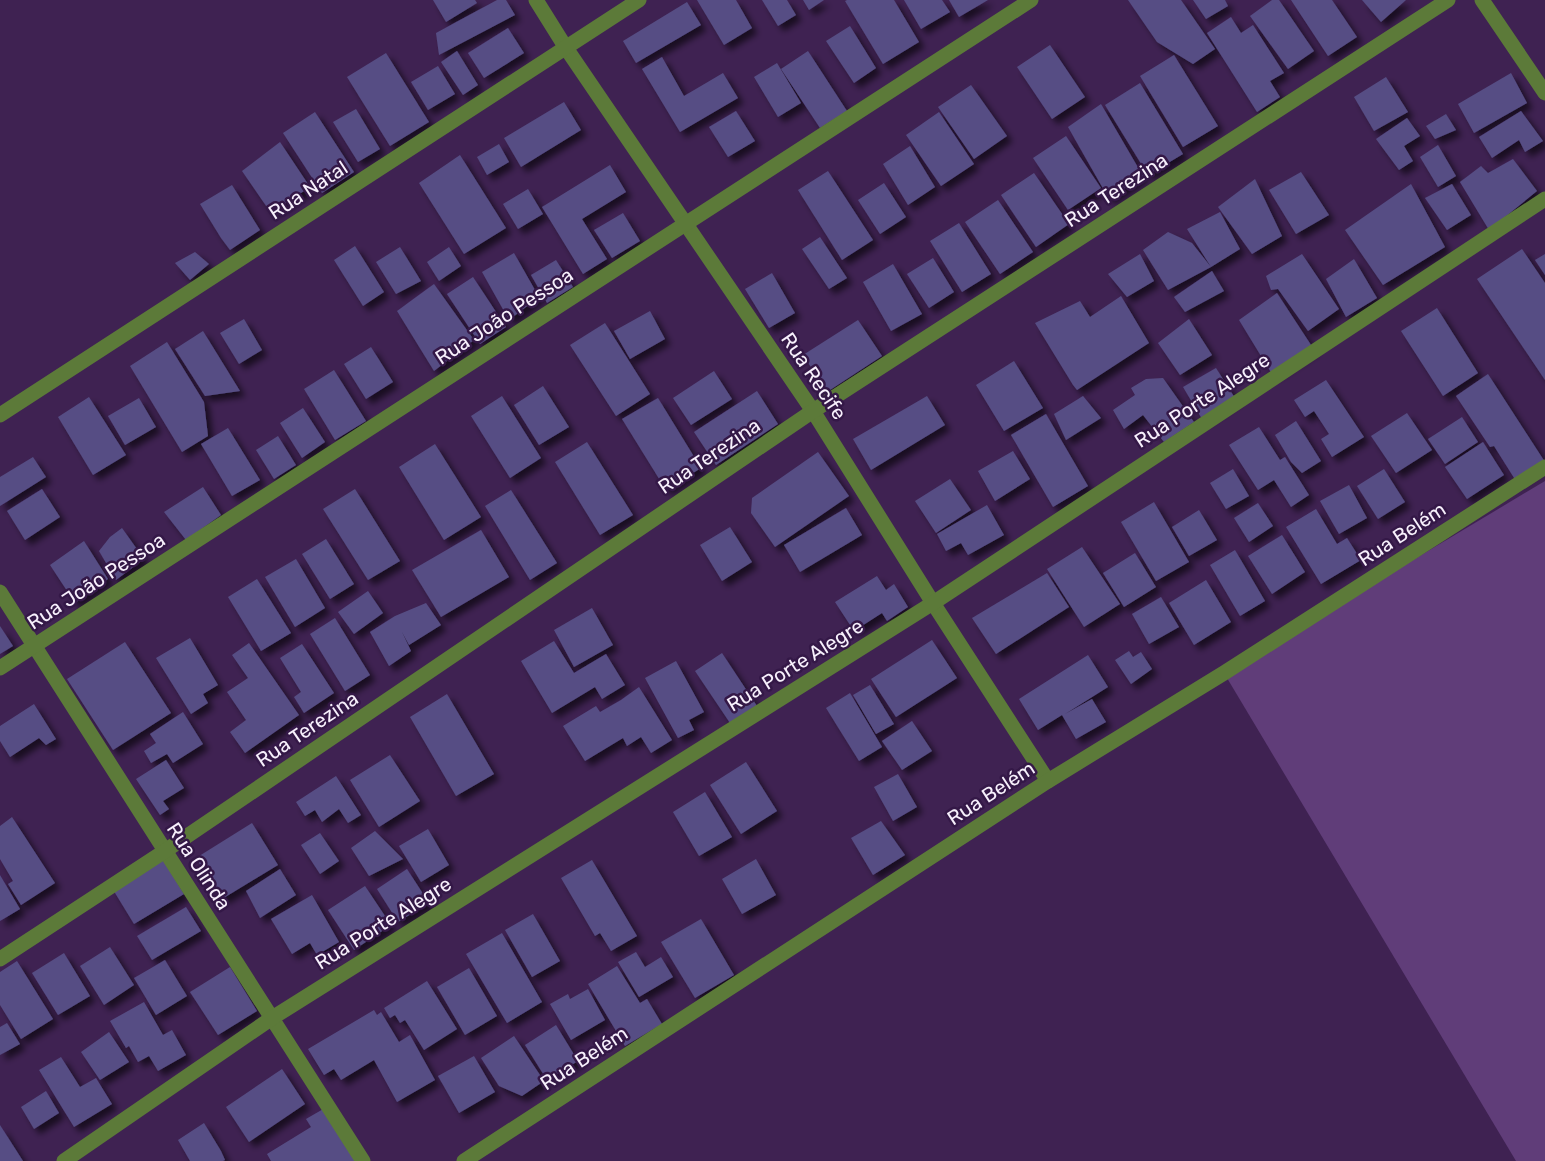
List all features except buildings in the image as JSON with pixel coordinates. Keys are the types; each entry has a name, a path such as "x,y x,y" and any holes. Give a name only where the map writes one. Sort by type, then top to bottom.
{"street":[{"name":"Rua Recife","path":"536,0 566,48 813,411 1048,781"},
{"name":"Rua Natal","path":"0,415 639,0"},
{"name":"Rua João Pessoa","path":"0,668 1031,0"},
{"name":"Rua Terezina","path":"0,959 165,851 813,411 1448,0"},
{"path":"1482,0 1545,93"},
{"name":"Rua Porte Alegre","path":"64,1161 272,1018 933,603 1545,199"},
{"name":"Rua Belém","path":"464,1161 1048,781 1224,673 1545,467"},
{"name":"Rua Olinda","path":"0,592 363,1161"}],"shaded area":[{"path":"1545,481 1545,1161 1516,1161 1224,673"}]}
